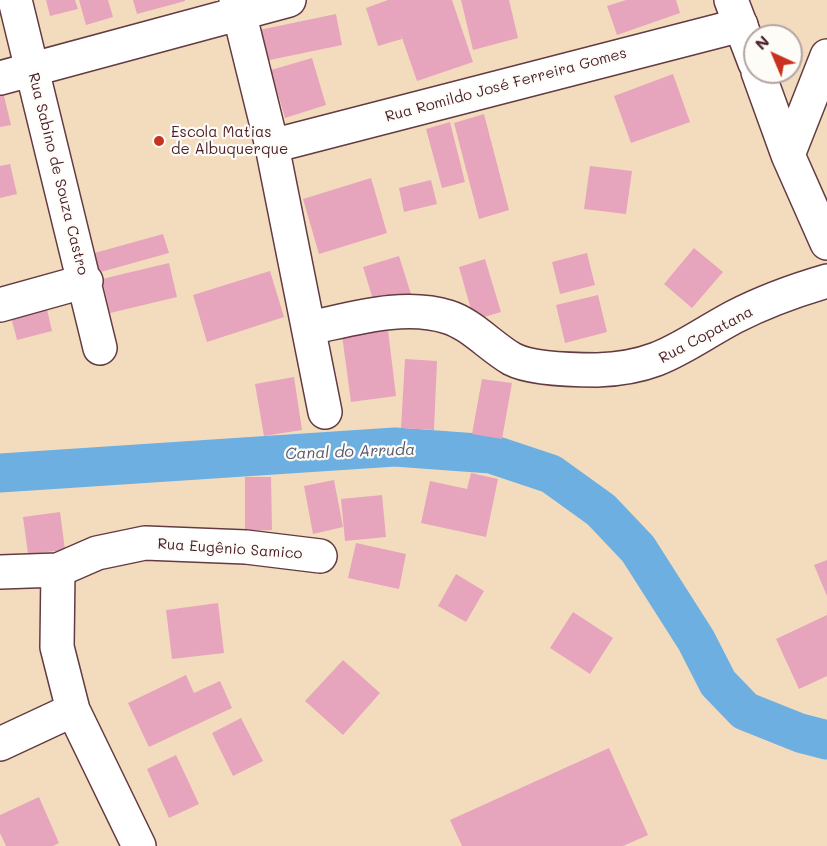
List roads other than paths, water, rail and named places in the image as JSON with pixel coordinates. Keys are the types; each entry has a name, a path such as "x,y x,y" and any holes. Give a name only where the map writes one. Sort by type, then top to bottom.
{"street":[{"name":"Rua Sabino de Souza Castro","path":"15,0 86,281 100,348"},
{"path":"0,78 238,6 289,0"},
{"path":"238,6 272,146 325,412"},
{"path":"736,12 743,31"},
{"name":"Rua Romildo José Ferreira Gomes","path":"272,146 736,12"},
{"path":"788,154 827,56"},
{"path":"762,84 788,154 827,243"},
{"path":"0,305 86,281"},
{"name":"Rua Copatana","path":"309,328 380,314 437,314 460,322 514,360 528,365 584,370 623,369 654,362 674,354 735,317 798,289 827,281"},
{"name":"Rua Eugênio Samico","path":"0,572 58,570 97,553 145,543 246,547 320,556"},
{"path":"58,570 57,647 73,710 139,846"},
{"path":"0,744 73,710"}],"waterway":[{"name":"Canal do Arruda","path":"0,473 395,447 491,454 551,474 601,510 638,549 696,640 718,683 745,711 800,733 827,740"}],"place":[{"name":"Escola Matias de Albuquerque","path":"159,141"}]}
